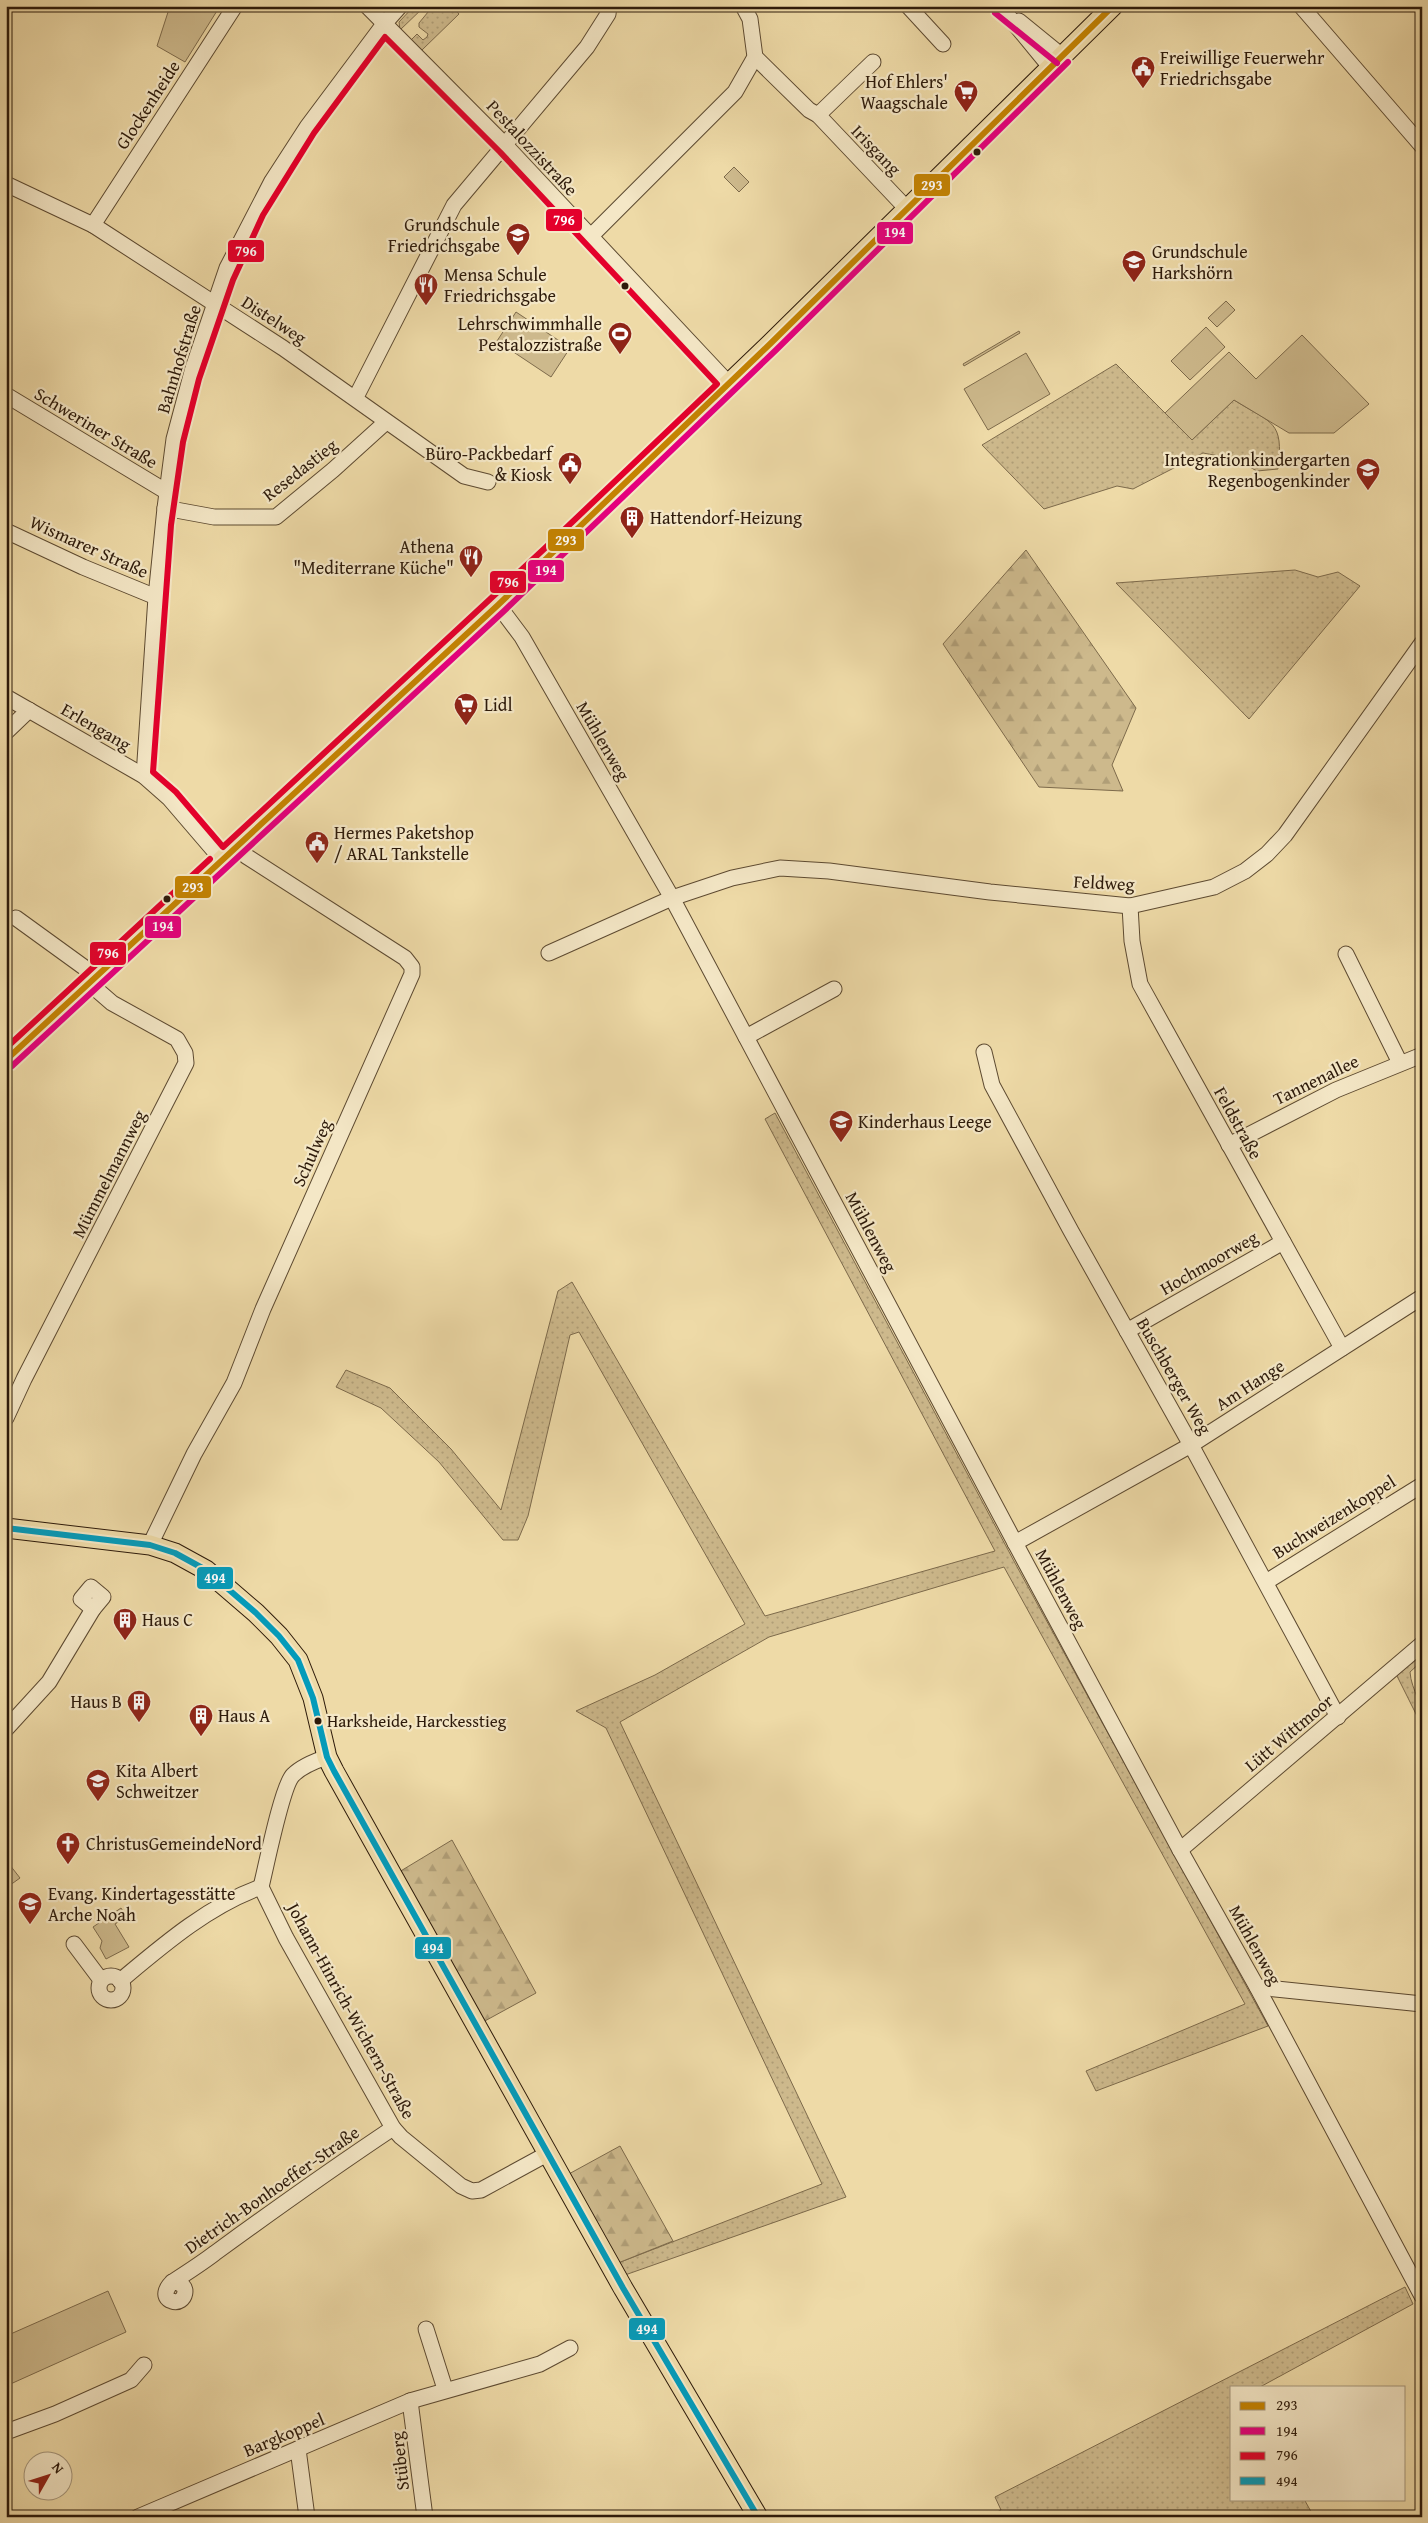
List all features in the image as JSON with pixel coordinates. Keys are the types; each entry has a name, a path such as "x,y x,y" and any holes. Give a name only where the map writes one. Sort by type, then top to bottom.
{"main road":[{"path":"6,1060 498,605 908,210 1113,6"},
{"path":"6,1528 150,1545 175,1553 206,1570 231,1590 279,1636 298,1660 305,1674 327,1757 547,2154 623,2288 758,2517"}],"street":[{"name":"Glockenheide","path":"93,225 235,6"},
{"name":"Pestalozzistraße","path":"367,6 506,146 729,384"},
{"name":"Bahnhofstraße","path":"144,776 156,597 166,500 174,439 193,368 215,304 241,238 272,181 308,127 384,24 400,6"},
{"path":"356,397 454,205 506,146 587,47 608,14 609,6"},
{"path":"590,237 736,92 755,57 750,19 743,6"},
{"path":"908,6 943,44"},
{"path":"1301,6 1422,146"},
{"path":"1003,9 1057,62"},
{"name":"Irisgang","path":"755,57 809,110 818,116 908,210"},
{"path":"818,116 873,62"},
{"name":"Distelweg","path":"6,184 93,225 356,397 386,422 464,476 488,482"},
{"name":"Schweriner Straße","path":"6,395 166,500"},
{"name":"Resedastieg","path":"166,500 214,517 276,517 334,470 386,422"},
{"name":"Wismarer Straße","path":"6,531 83,567 156,597"},
{"name":"Mühlenweg","path":"498,605 522,637 672,898 1180,1850 1257,1987 1422,2296"},
{"name":"Feldweg","path":"672,898 732,878 780,868 829,871 990,892 1130,906 1214,888 1245,871 1267,854 1285,835 1422,643"},
{"name":"Erlengang","path":"6,697 144,776 169,798 223,861"},
{"path":"6,732 29,710"},
{"name":"Schulweg","path":"150,1545 194,1454 234,1383 263,1309 412,974 412,967 405,958 246,856 237,848"},
{"path":"549,953 672,898"},
{"name":"Feldstraße","path":"1130,906 1132,941 1140,984 1342,1348"},
{"name":"Mümmelmannweg","path":"6,1418 24,1379 186,1063 185,1053 177,1039 112,1003 93,979 16,918"},
{"path":"1346,954 1400,1063"},
{"path":"746,1037 834,989"},
{"name":"Buschberger Weg","path":"984,1052 992,1085 1191,1445 1338,1717"},
{"name":"Tannenallee","path":"1229,1145 1336,1090 1422,1054"},
{"name":"Hochmoorweg","path":"1127,1331 1283,1242"},
{"name":"Am Hange","path":"1016,1543 1191,1445 1422,1297"},
{"name":"Buchweizenkoppel","path":"1266,1582 1422,1485"},
{"path":"6,1729 49,1682 92,1609"},
{"name":"Lütt Wittmoor","path":"1180,1850 1422,1644"},
{"path":"120,1981 181,1932 235,1896 261,1887 278,1814 292,1776 310,1763 327,1757"},
{"name":"Johann-Hinrich-Wichern-Straße","path":"261,1887 286,1938 393,2128 401,2137 462,2186 472,2191 481,2190 547,2154"},
{"path":"74,1944 101,1980 99,1992 102,1997 108,2001 116,2000 121,1995 123,1985 120,1981 111,1976 101,1980"},
{"path":"1257,1987 1422,2004"},
{"name":"Dietrich-Bonhoeffer-Straße","path":"172,2282 393,2128"},
{"path":"426,2329 445,2390"},
{"name":"Bargkoppel","path":"138,2517 410,2400 540,2364 570,2348"},
{"path":"6,2432 55,2414 131,2380 144,2365"},
{"name":"Stüberg","path":"410,2400 426,2517"},
{"path":"298,2449 307,2517"}],"green space":[{"path":"170,6 220,6 185,62 157,46"},
{"path":"414,6 425,6 400,30 399,22"},
{"path":"433,6 452,6 459,14 422,50 411,40 417,34 423,40 427,37 428,34 419,27 419,23"},
{"path":"734,167 749,182 739,192 724,177"},
{"path":"1226,301 1235,310 1217,327 1208,318"},
{"path":"516,312 570,348 551,377 497,341"},
{"path":"1206,327 1225,347 1190,380 1171,361"},
{"path":"1019,331 1020,333 964,366 963,364"},
{"path":"1302,335 1369,404 1334,433 1289,433 1234,400 1192,440 1165,413 1229,352 1256,379"},
{"path":"1026,353 1050,394 988,430 964,389"},
{"path":"1116,364 1192,440 1234,400 1266,419 1277,432 1279,441 1278,469 1257,471 1235,459 1203,453 1133,489 1117,486 1044,509 982,445"},
{"path":"1026,550 1136,708 1112,765 1123,791 1039,787 943,644"},
{"path":"1295,570 1318,577 1338,572 1360,586 1249,719 1116,583"},
{"path":"775,1113 1015,1563 1268,2026 1096,2091 1086,2071 1245,2004 1004,1567 769,1637 620,1722 846,2197 625,2275 618,2263 822,2184 606,1728 576,1711 655,1675 745,1624 579,1332 570,1335 528,1516 518,1540 503,1540 439,1462 381,1408 336,1387 346,1370 390,1388 451,1449 501,1510 558,1291 572,1282 765,1616 995,1551 765,1119"},
{"path":"1422,1651 1422,1661 1410,1672 1420,1704 1421,1724 1396,1674"},
{"path":"452,1840 536,1993 483,2022 399,1872"},
{"path":"6,1860 20,1878 6,1888"},
{"path":"121,1908 125,1914 123,1919 115,1924 129,1947 106,1959 100,1948 102,1941 93,1927"},
{"path":"620,2146 673,2241 618,2263 567,2175"},
{"path":"1405,2287 1413,2304 1262,2386 1230,2386 1230,2500 1305,2500 1314,2517 987,2517 1001,2510 995,2497"},
{"path":"108,2291 126,2332 6,2386 6,2336"}],"transit line":[{"name":"293","path":"6,1060 498,605 770,344 1113,6"},
{"name":"194","path":"995,13 1057,63"},
{"name":"796","path":"385,37 500,152 717,384 544,549 223,847 176,792 153,772 171,525 183,442 199,379 233,280 263,215 314,133 385,37"},
{"name":"194","path":"12,1066 504,611 776,350 1068,62"},
{"name":"796","path":"6,1048 210,859"},
{"name":"494","path":"6,1528 150,1545 175,1553 206,1570 256,1613 279,1636 298,1660 313,1698 327,1757 334,1771 623,2288 758,2517"}],"place":[{"name":"Freiwillige Feuerwehr Friedrichsgabe","path":"1143,89"},
{"name":"Hof Ehlers' Waagschale","path":"966,113"},
{"name":"Grundschule Friedrichsgabe","path":"518,256"},
{"name":"Grundschule Harkshörn","path":"1134,283"},
{"name":"Mensa Schule Friedrichsgabe","path":"426,306"},
{"name":"Lehrschwimmhalle Pestalozzistraße","path":"620,355"},
{"name":"Büro-Packbedarf & Kiosk","path":"570,485"},
{"name":"Integrationkindergarten Regenbogenkinder","path":"1368,491"},
{"name":"Hattendorf-Heizung","path":"632,539"},
{"name":"Athena \"Mediterrane Küche\"","path":"471,578"},
{"name":"Lidl","path":"466,726"},
{"name":"Hermes Paketshop / ARAL Tankstelle","path":"317,864"},
{"name":"Kinderhaus Leege","path":"841,1143"},
{"name":"Haus C","path":"125,1641"},
{"name":"Harksheide, Harckesstieg","path":"318,1721"},
{"name":"Haus B","path":"139,1723"},
{"name":"Haus A","path":"201,1737"},
{"name":"Kita Albert Schweitzer","path":"98,1802"},
{"name":"ChristusGemeindeNord","path":"68,1865"},
{"name":"Evang. Kindertagesstätte Arche Noah","path":"30,1925"}]}
